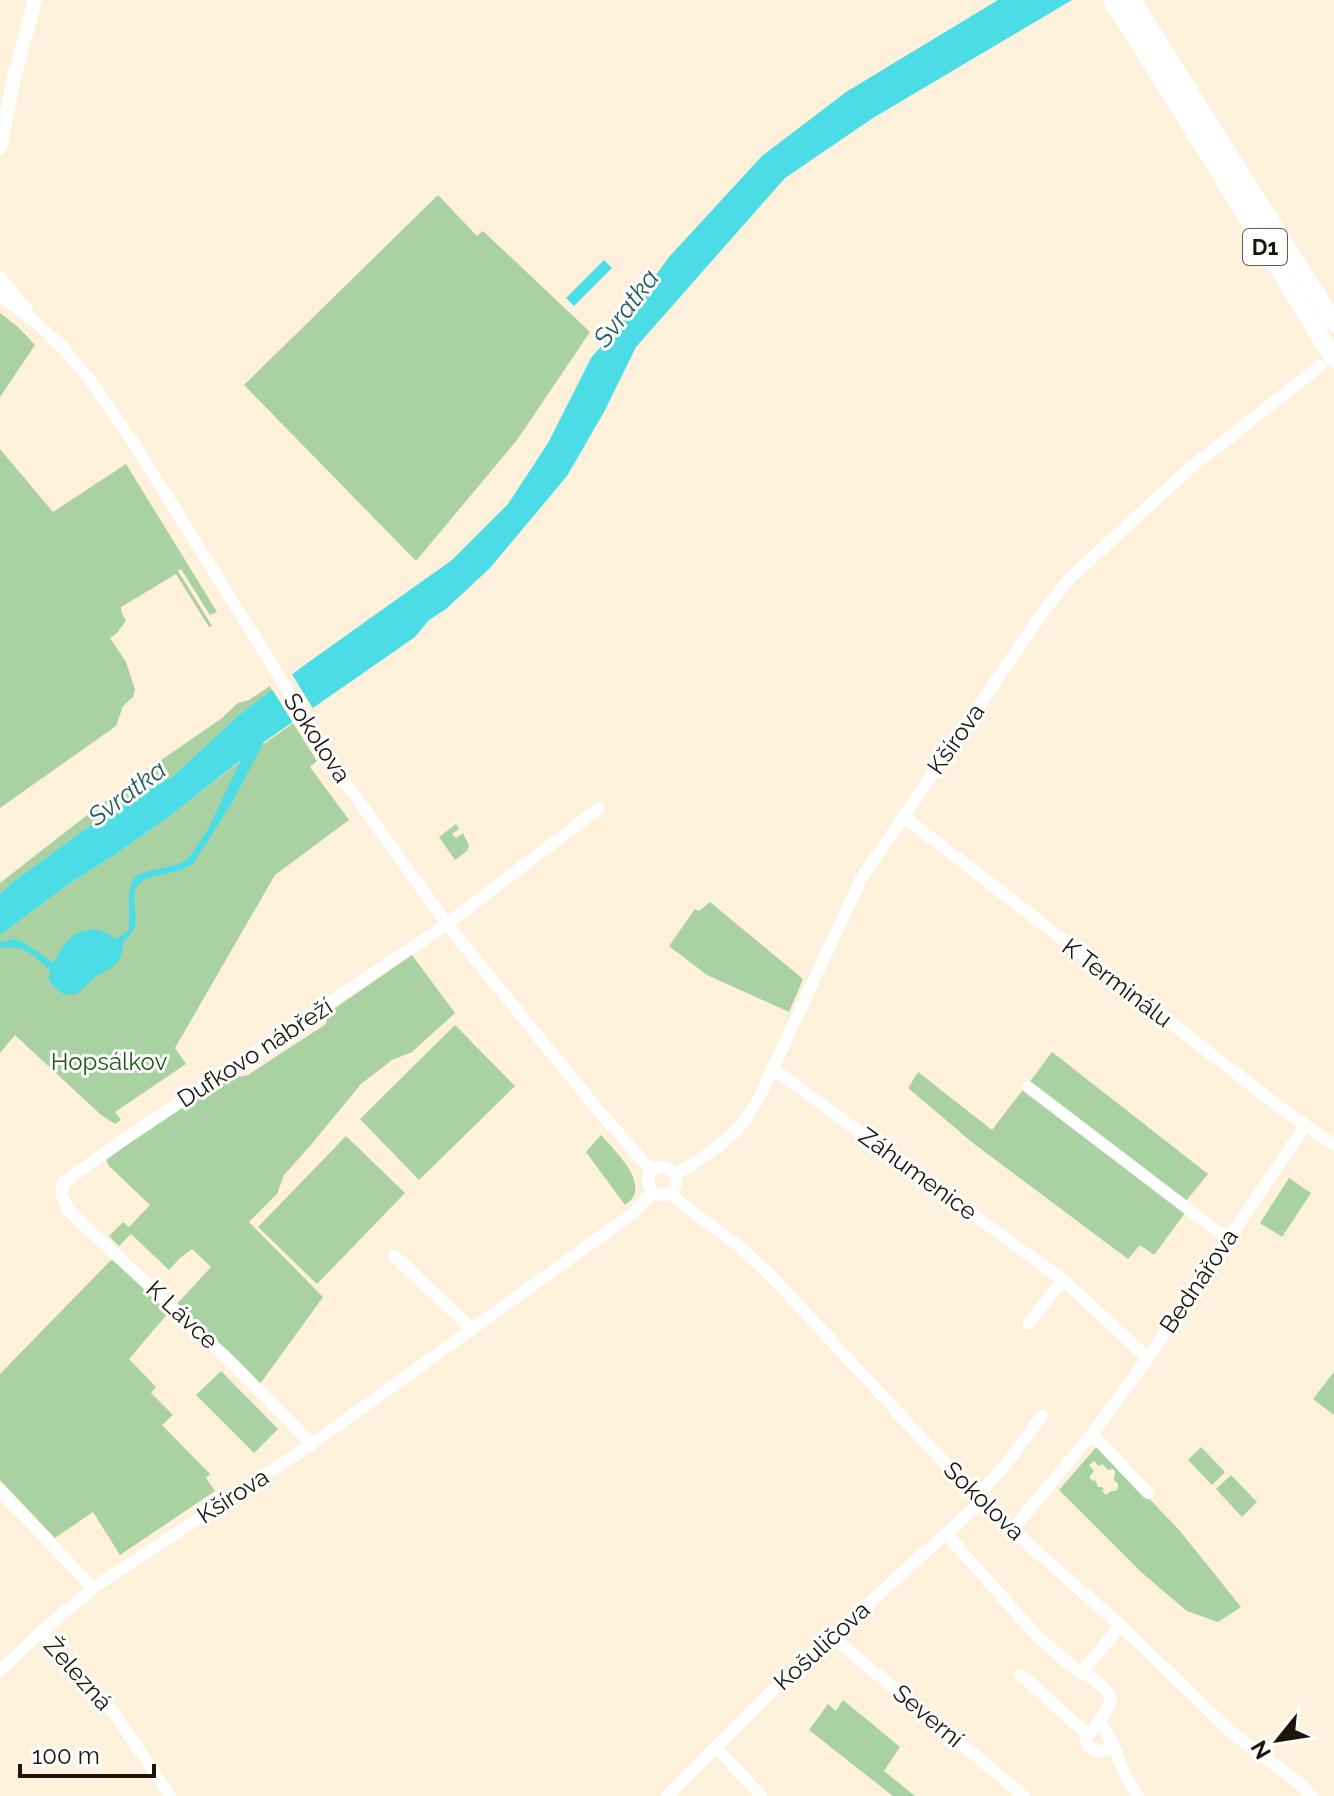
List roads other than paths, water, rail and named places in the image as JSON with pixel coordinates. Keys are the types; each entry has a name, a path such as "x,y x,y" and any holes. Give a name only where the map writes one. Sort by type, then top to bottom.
{"highway":[{"name":"D1","path":"1112,0 1149,43 1334,323"},
{"name":"D1","path":"1132,0 1149,43 1324,342 1327,362"}],"main road":[{"path":"0,147 35,0"}],"street":[{"path":"0,277 39,325"},
{"name":"Sokolova","path":"3,300 39,325 90,380 135,445 345,782 447,924 597,1109 652,1171"},
{"name":"Kšírova","path":"675,1174 739,1128 759,1098 861,879 1043,612 1070,578 1190,468 1327,362"},
{"name":"Dufkovo nábřeží","path":"63,1183 447,924 599,808"},
{"name":"K Terminálu","path":"903,816 1050,932 1334,1145"},
{"name":"Záhumenice","path":"772,1068 1063,1280 1148,1358"},
{"path":"1028,1087 1217,1231 1229,1236"},
{"name":"Bednářova","path":"1012,1530 1092,1434 1148,1358 1305,1126"},
{"path":"662,1167 675,1174 676,1186 671,1193 660,1196 653,1192 647,1181 652,1171 662,1167"},
{"name":"K Lávce","path":"63,1183 61,1193 68,1210 232,1363 312,1444"},
{"name":"Kšírova","path":"0,1671 93,1588 312,1444 632,1214 653,1192"},
{"name":"Sokolova","path":"671,1193 741,1248 772,1277 928,1445 1012,1530 1121,1626 1231,1732 1312,1796"},
{"path":"394,1256 472,1329"},
{"path":"1028,1324 1063,1280"},
{"path":"979,1498 1042,1416"},
{"path":"1092,1434 1148,1493"},
{"path":"0,1490 93,1588"},
{"name":"Košuličova","path":"667,1796 769,1694 946,1534 979,1498"},
{"path":"946,1534 1038,1637 1080,1673 1089,1675 1110,1696 1111,1702 1100,1722 1088,1735 1086,1743 1098,1752 1107,1749 1112,1742"},
{"path":"1080,1673 1121,1626"},
{"name":"Železná","path":"41,1632 114,1713 170,1796"},
{"name":"Severní","path":"832,1637 1024,1796"},
{"path":"1021,1675 1088,1735"},
{"path":"1100,1722 1138,1796"},
{"path":"716,1747 761,1796"}],"water":[{"path":"998,0 1072,0 873,118 785,178 636,347 604,412 567,476 490,568 446,609 429,620 415,637 264,742 230,806 193,864 145,879 136,887 135,927 124,941 120,959 115,965 78,993 69,995 55,987 49,980 50,970 33,955 23,949 0,948 0,942 14,939 54,963 64,945 78,933 96,930 115,939 129,930 129,893 133,879 141,873 188,859 208,829 241,760 174,813 0,935 0,894 98,820 173,776 241,713 452,560 508,504 548,443 591,358 669,257 762,156 846,92"},
{"path":"604,260 612,268 574,306 566,298"}],"water label":[{"name":"Svratka","path":"626,308"},
{"name":"Svratka","path":"127,793"}],"park label":[{"name":"Hopsálkov","path":"109,1062"}]}
